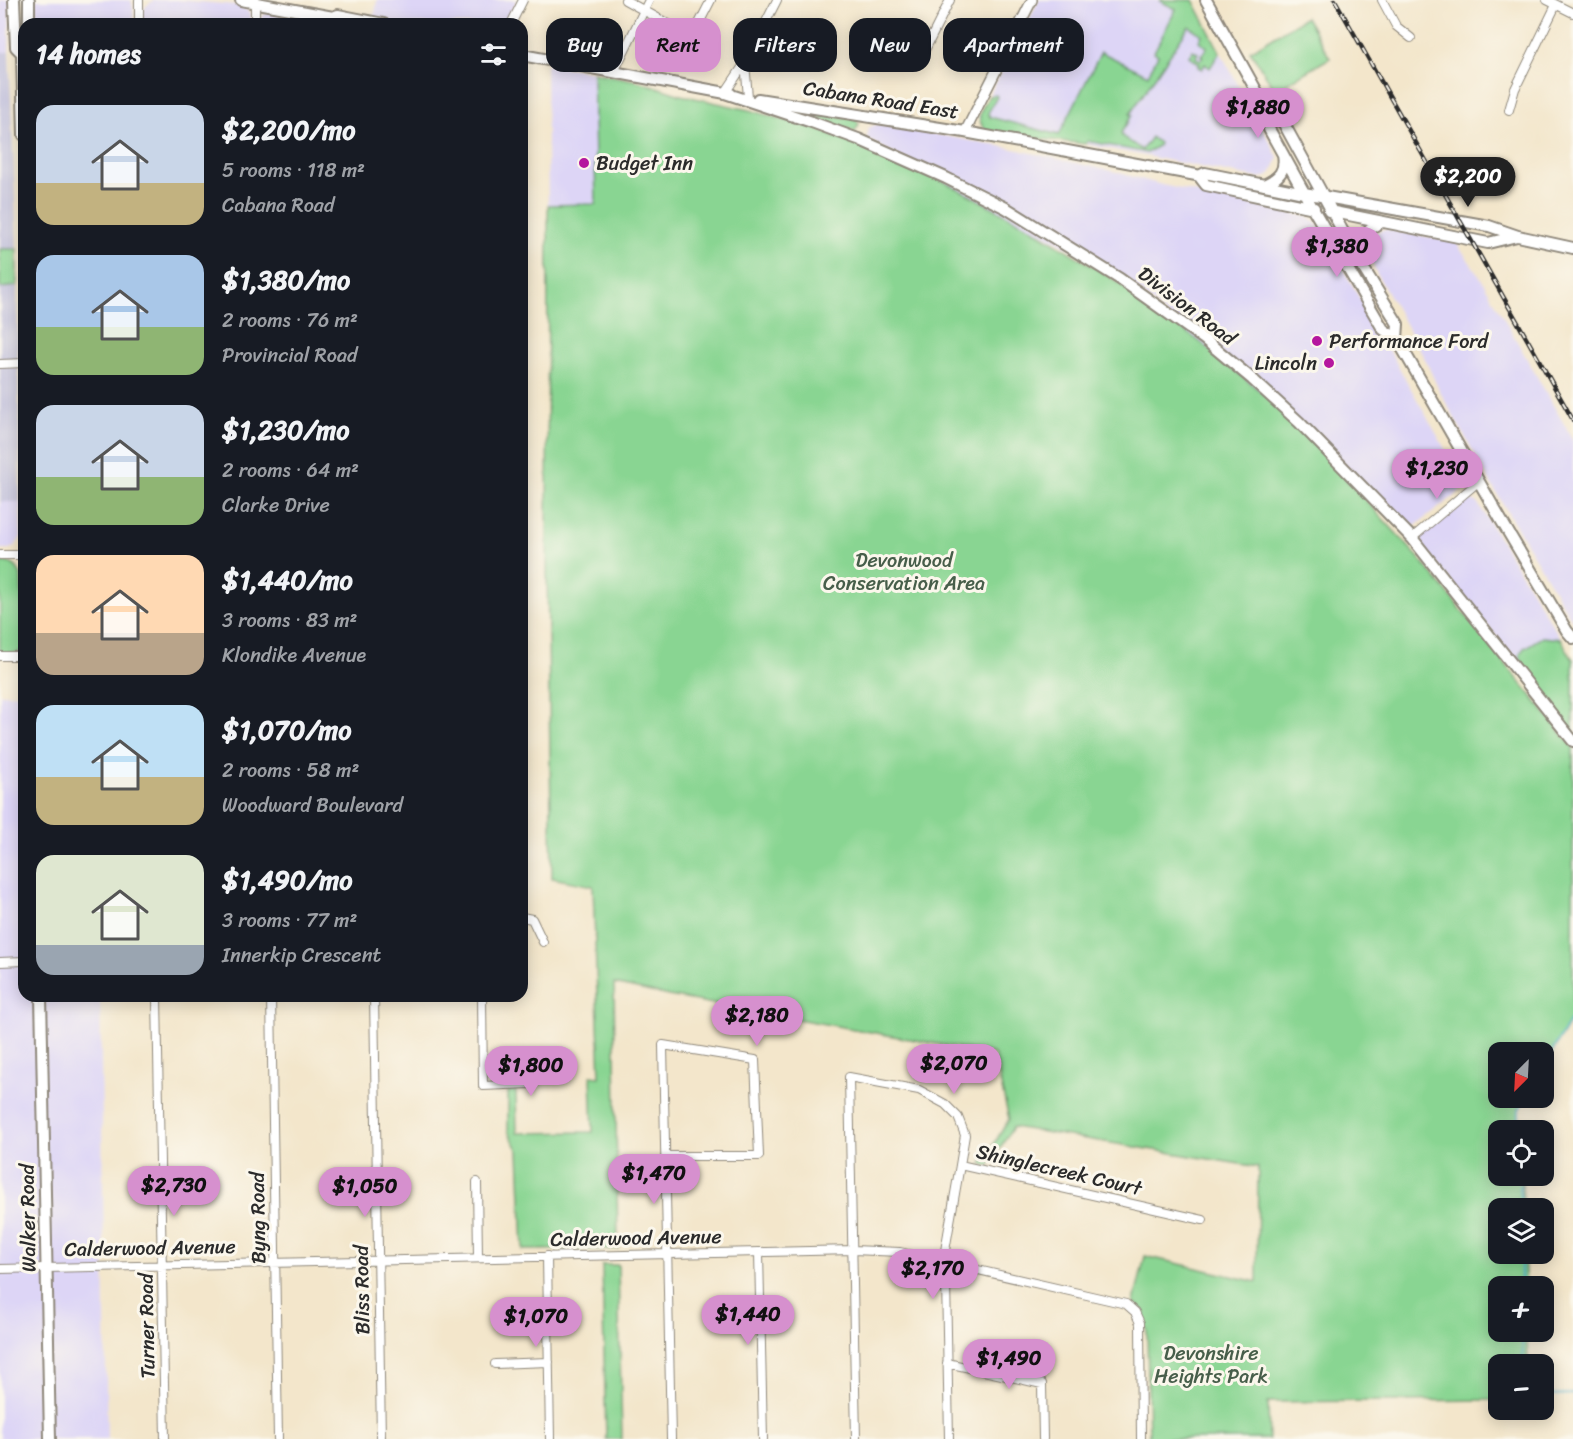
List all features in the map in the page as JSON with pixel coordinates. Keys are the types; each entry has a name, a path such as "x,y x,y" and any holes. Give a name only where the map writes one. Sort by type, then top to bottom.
{"main road":[{"path":"14,0 16,47 18,48"},
{"path":"29,0 29,18"},
{"path":"241,0 333,17 339,15 354,18"},
{"path":"1206,0 1271,117 1269,129 1311,207 1383,329 1397,339 1478,482 1570,635 1573,645"},
{"name":"Cabana Road East","path":"528,56 546,59"},
{"name":"Cabana Road East","path":"614,72 724,93 965,132 1199,176 1205,173 1323,197 1489,226 1518,236 1573,248"},
{"name":"Division Road","path":"724,93 858,139 946,178 1006,208 1120,279 1204,339 1252,379 1307,430 1412,538 1573,741"},
{"path":"1271,117 1284,122 1359,261 1398,324 1397,339"},
{"path":"1264,185 1276,180 1285,164 1283,154"},
{"name":"Cabana Road East","path":"1199,176 1206,185 1488,243 1518,236"},
{"path":"1359,261 1361,240 1372,226 1382,222"},
{"name":"Walker Road","path":"41,1002 50,1439"}],"street":[{"path":"139,0 139,18"},
{"path":"514,18 523,0"},
{"path":"625,0 692,37 711,0"},
{"path":"623,53 649,0"},
{"path":"768,18 777,0"},
{"path":"931,38 950,0"},
{"path":"965,132 1032,0"},
{"path":"1382,0 1396,26 1411,38"},
{"path":"1547,0 1573,13"},
{"path":"255,3 255,18"},
{"path":"1509,110 1515,89 1556,5"},
{"path":"724,93 739,72"},
{"path":"746,72 748,97"},
{"path":"0,364 18,363"},
{"path":"1412,538 1478,482"},
{"path":"0,555 18,555"},
{"path":"0,656 18,656"},
{"path":"528,918 532,919 543,942"},
{"path":"0,962 18,962"},
{"name":"Turner Road","path":"157,1002 165,1439"},
{"name":"Byng Road","path":"271,1002 278,1439"},
{"name":"Bliss Road","path":"374,1002 381,1439"},
{"path":"482,1002 483,1086 530,1084 539,1074 548,1055"},
{"path":"666,1156 759,1156 755,1060 663,1045 671,1439"},
{"name":"Shinglecreek Court","path":"853,1250 849,1077 919,1090 945,1104 958,1117 964,1136 960,1165 1203,1220"},
{"path":"949,1439 946,1280 943,1262 960,1165"},
{"path":"477,1182 478,1258"},
{"path":"853,1250 856,1439"},
{"name":"Calderwood Avenue","path":"0,1269 853,1250 900,1252 1126,1304 1135,1312 1140,1323 1141,1439"},
{"path":"759,1252 763,1439"},
{"path":"547,1256 550,1439"},
{"path":"495,1364 549,1362"},
{"path":"947,1363 1042,1384 1043,1439"}],"shaded area":[{"path":"0,0 10,0 9,52 0,52"},
{"path":"36,0 131,0 134,18 36,18"},
{"path":"154,0 237,5 247,10 251,18 142,18 146,6"},
{"path":"377,0 517,0 508,18 370,18 375,13"},
{"path":"1039,0 1193,0 1278,158 1272,172 1266,177 1257,178 1085,144 985,130 978,117 1001,72 1084,72 1084,18 1030,18"},
{"path":"269,12 296,18 261,18"},
{"path":"0,52 9,52 17,249 0,249"},
{"path":"546,72 593,72 597,204 548,205"},
{"path":"878,124 1000,146 1308,217 1320,228 1462,479 1462,487 1458,493 1415,526 1408,527 1124,277 867,139 868,128"},
{"path":"1385,229 1456,242 1482,280 1573,440 1573,622 1493,487 1377,274 1368,252 1370,240 1376,233"},
{"path":"17,286 18,502 0,502 0,288"},
{"path":"1464,500 1477,502 1561,639 1542,637 1521,654 1523,669 1422,546 1421,538 1425,532"},
{"path":"0,502 18,502 18,542 9,549 0,549"},
{"path":"0,694 18,694 18,1002 100,1002 107,1439 0,1439"}],"green space":[{"path":"1161,0 1193,0 1220,52 1210,68 1205,64 1202,69 1198,67 1200,64 1189,56 1193,50 1198,53 1196,57 1200,60 1207,47 1199,41 1202,35 1189,26 1130,114 1132,115 1121,133 1122,136 1142,150 1151,137 1159,143 1158,146 1147,153 1088,141 1085,144 985,130 980,121 980,113 989,96 996,95 988,113 990,117 1059,135 1101,52 1148,75 1158,55 1154,52 1176,9"},
{"path":"1306,17 1330,58 1275,90 1250,51"},
{"name":"Devonwood Conservation Area","path":"593,72 638,81 681,95 749,110 814,128 883,154 949,184 1031,228 1113,279 1199,341 1260,391 1314,444 1419,558 1573,747 1573,1016 1554,1049 1554,1042 1488,1042 1488,1108 1520,1108 1520,1120 1488,1120 1488,1186 1522,1186 1523,1198 1488,1198 1488,1264 1525,1264 1525,1276 1488,1276 1488,1342 1527,1342 1528,1354 1488,1354 1488,1400 1268,1402 1269,1439 1149,1439 1147,1330 1141,1309 1134,1302 1145,1256 1257,1282 1258,1167 1013,1127 989,1166 982,1164 1009,1119 994,1054 674,997 614,984 618,1249 523,1250 519,1151 508,1131 508,1090 516,1090 517,1133 593,1132 591,1076 600,1077 593,886 552,878 547,572 548,205 596,204"},
{"path":"816,113 856,119 859,124 855,132 814,117"},
{"path":"0,249 17,249 17,286 0,288"},
{"path":"0,562 13,565 18,569 18,652 0,653"},
{"path":"1542,637 1561,639 1573,660 1573,735 1523,669 1520,654 1524,648"},
{"path":"602,1265 618,1265 622,1439 606,1439"}],"waterway":[{"path":"1554,1048 1573,1015"},
{"path":"1519,1120 1520,1108"},
{"path":"1520,1186 1520,1198"},
{"path":"1521,1264 1521,1276"},
{"path":"1522,1342 1523,1354"},
{"path":"1554,1395 1573,1394"}],"railway":[{"path":"1335,0 1573,420"}],"place":[{"name":"Budget Inn","path":"584,163"},
{"name":"Performance Ford","path":"1317,341"},
{"name":"Lincoln","path":"1329,363"}],"park label":[{"name":"Devonshire Heights Park","path":"1211,1364"}]}
